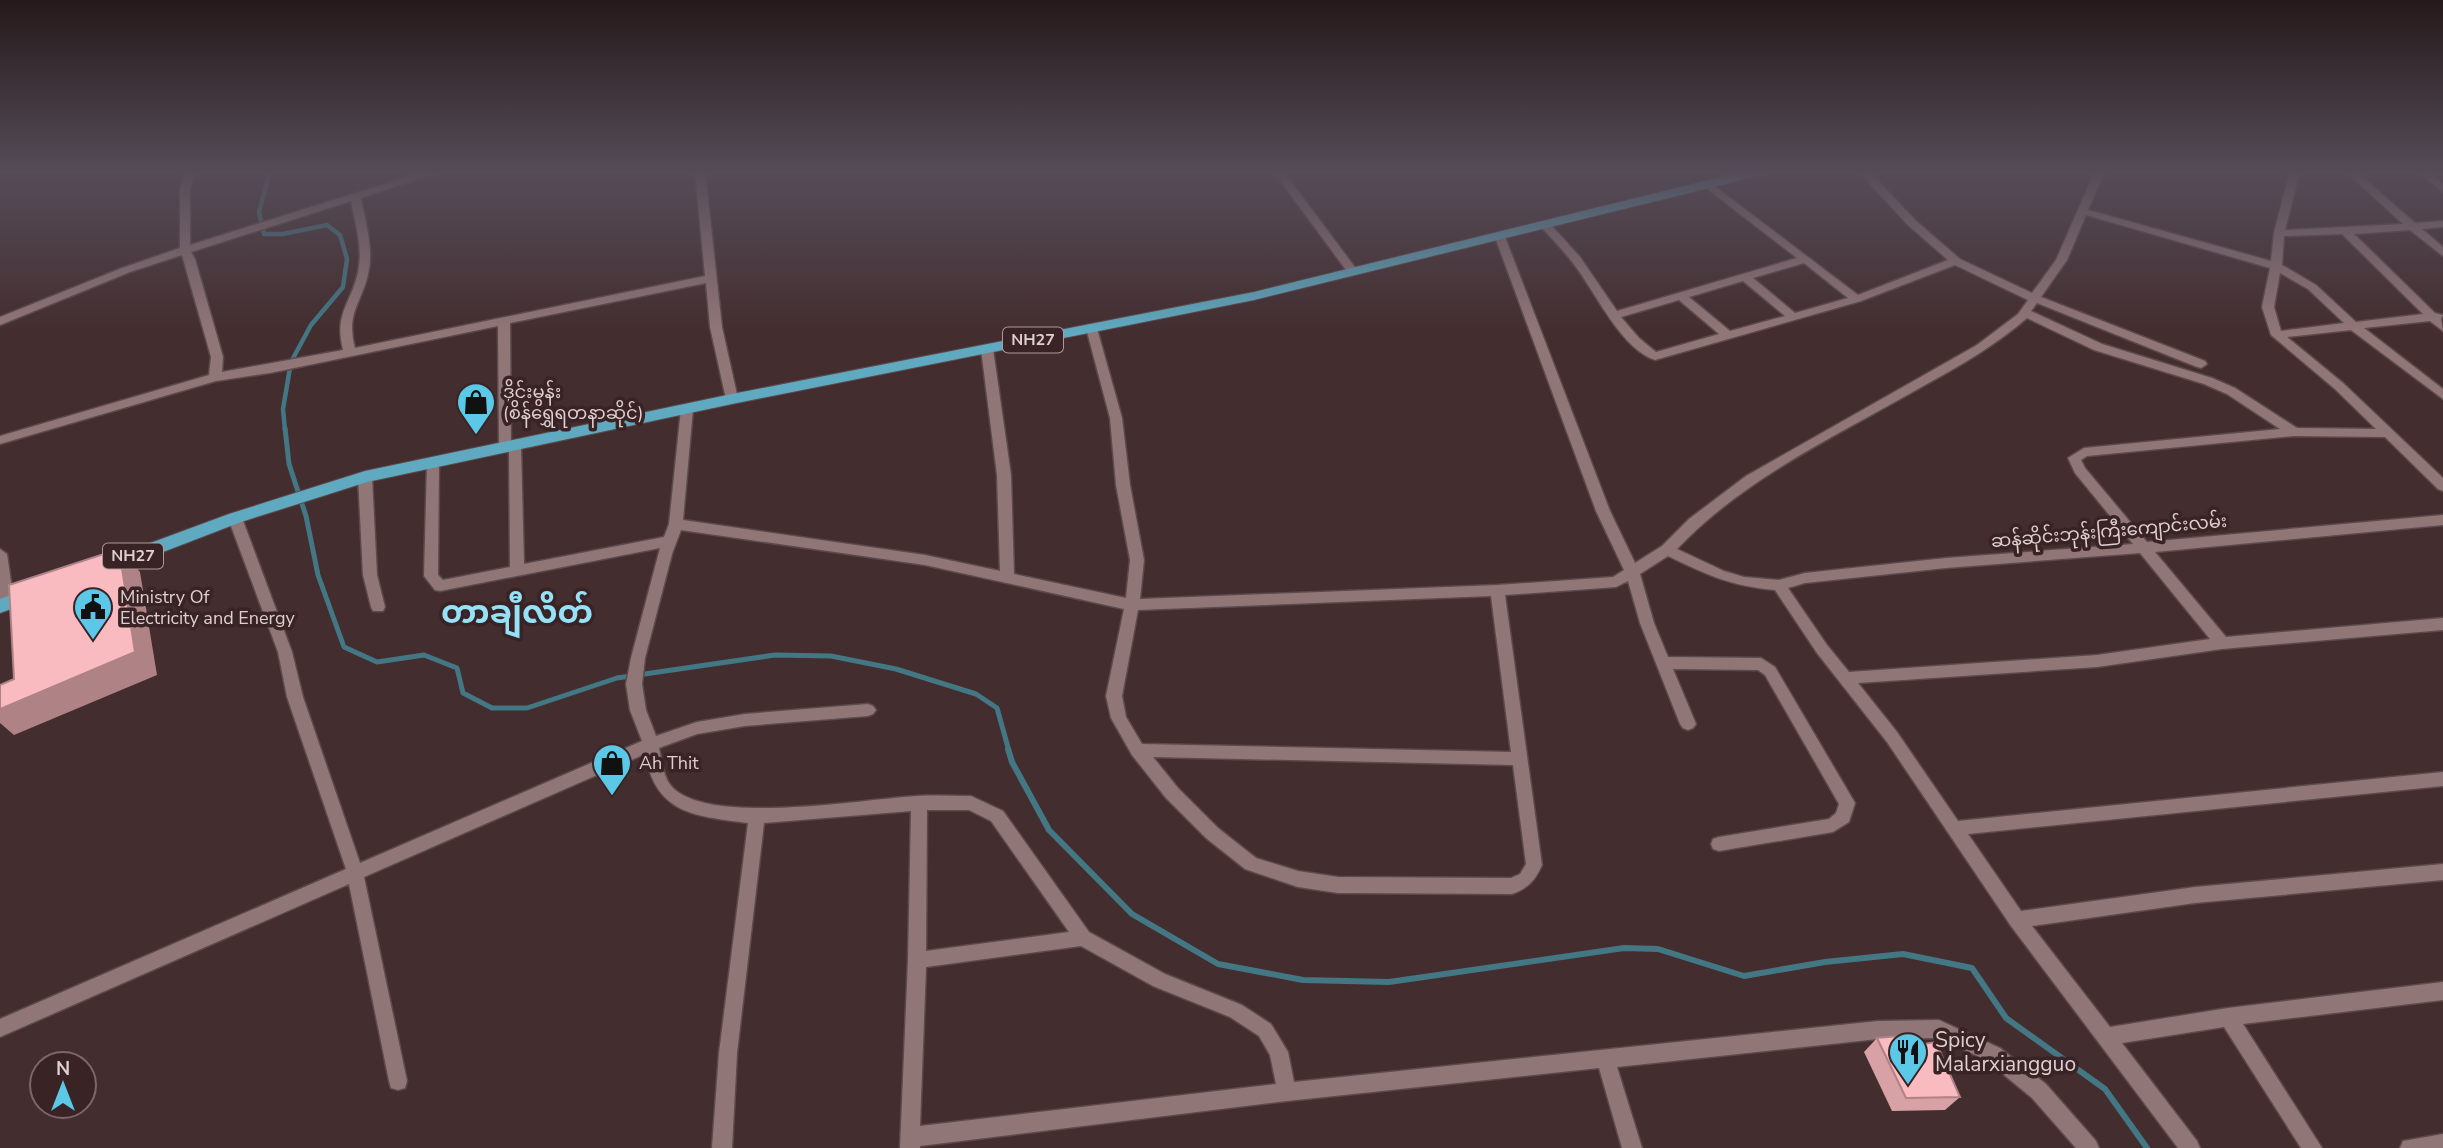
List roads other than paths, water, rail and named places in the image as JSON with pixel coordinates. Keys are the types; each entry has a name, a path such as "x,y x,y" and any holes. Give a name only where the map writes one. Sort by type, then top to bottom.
{"main road":[{"name":"NH27","path":"83,575 235,518 366,477 732,399 1092,328 1353,272 1552,225"},
{"path":"4,605 45,589"}],"street":[{"path":"185,225 185,250 190,259 216,357 215,377"},
{"path":"0,321 126,270 269,225"},
{"path":"350,353 344,333 346,314 364,268 359,225"},
{"path":"704,225 716,327 732,399"},
{"path":"1318,225 1353,272"},
{"path":"1761,225 1857,299"},
{"path":"1914,225 1956,261 2035,298 2201,364"},
{"path":"676,524 925,560 1132,605 1497,590 1616,582 1667,550 1695,522 1751,479 1981,348 2024,312 2035,298 2061,260 2076,225"},
{"path":"2130,225 2276,266 2312,287 2356,328 2443,395"},
{"path":"2281,225 2268,307 2277,335 2339,386 2443,486"},
{"path":"2279,233 2435,225"},
{"path":"1546,226 1577,259 1615,315 1646,354 1655,356 1857,299 1956,261"},
{"path":"2414,226 2443,253"},
{"path":"2344,231 2437,316 2443,327"},
{"path":"1500,237 1603,511 1632,571 1647,623 1688,724"},
{"path":"1615,315 1807,259"},
{"path":"1743,276 1792,316"},
{"path":"0,440 215,377 303,363 709,279"},
{"path":"1680,295 1726,334"},
{"path":"2024,312 2098,347 2208,381 2231,391 2294,432"},
{"path":"2277,335 2356,328 2437,316"},
{"path":"504,323 517,570"},
{"path":"1092,328 1116,418 1123,485 1137,561 1132,605 1114,696 1119,718 1138,750 1172,793 1213,833 1251,864 1298,879 1338,885 1512,886 1527,879 1534,865 1497,590"},
{"path":"988,349 1004,475 1007,578"},
{"path":"687,409 676,524 638,659 634,684 638,710 651,744 656,772 668,793 699,809 757,817 919,803 971,803 997,816 1015,846 1083,938 1159,981 1236,1011 1265,1030 1279,1052 1287,1092"},
{"path":"2222,643 2080,470 2074,458 2084,452 2294,432 2386,433"},
{"path":"433,463 431,576 440,586 670,541"},
{"path":"366,477 370,575 378,607"},
{"path":"235,518 285,652 295,697 355,872 398,1081"},
{"name":"ဆန်ဆိုင်းဘုန်းကြီးကျောင်းလမ်း","path":"1667,550 1732,579 1779,584 1805,578 1945,563 2145,548 2443,520"},
{"path":"0,554 4,605"},
{"path":"1779,584 1822,649 1957,828 2017,920 2190,1148"},
{"path":"1846,678 2097,661 2222,643 2443,624"},
{"path":"1664,663 1761,664 1770,671 1847,803 1843,817 1833,825 1719,844"},
{"path":"0,1028 651,744 697,728 745,720 868,710"},
{"path":"1138,750 1521,759"},
{"path":"1957,828 2443,779"},
{"path":"919,803 911,1143 1287,1092 1878,1030 1939,1029 1993,1054 2011,1068 2039,1091 2089,1148"},
{"path":"722,1148 728,1053 757,817"},
{"path":"2017,920 2195,895 2443,872"},
{"path":"917,960 1083,938"},
{"path":"2106,1037 2228,1017 2443,991"},
{"path":"2228,1017 2312,1148"},
{"path":"1605,1059 1632,1148"},
{"path":"2410,1148 2443,1143"}],"waterway":[{"path":"262,225 264,234 283,234 327,225 340,235 347,259 343,287 311,325 291,362 283,409 285,430"},
{"path":"285,428 289,464 306,516 318,575 344,647 377,662 424,655 457,668 463,693 492,708 527,708 617,678 775,655 831,656 896,669 976,694 997,708 1009,751"},
{"path":"1008,749 1012,762 1049,830 1132,914 1218,964 1303,980 1389,982 1624,948 1658,949 1744,976 1825,962 1903,954 1972,968 2006,1018 2105,1089 2147,1148"}],"place":[{"name":"ဒိုင်းမွန်း (စိန်ရွှေရတနာဆိုင်)","path":"476,436"},
{"name":"Ministry Of Electricity and Energy","path":"93,641"},
{"name":"Ah Thit","path":"612,797"},
{"name":"Spicy Malarxiangguo","path":"1908,1086"}],"district":[{"name":"တာချီလိတ်","path":"517,612"}]}
